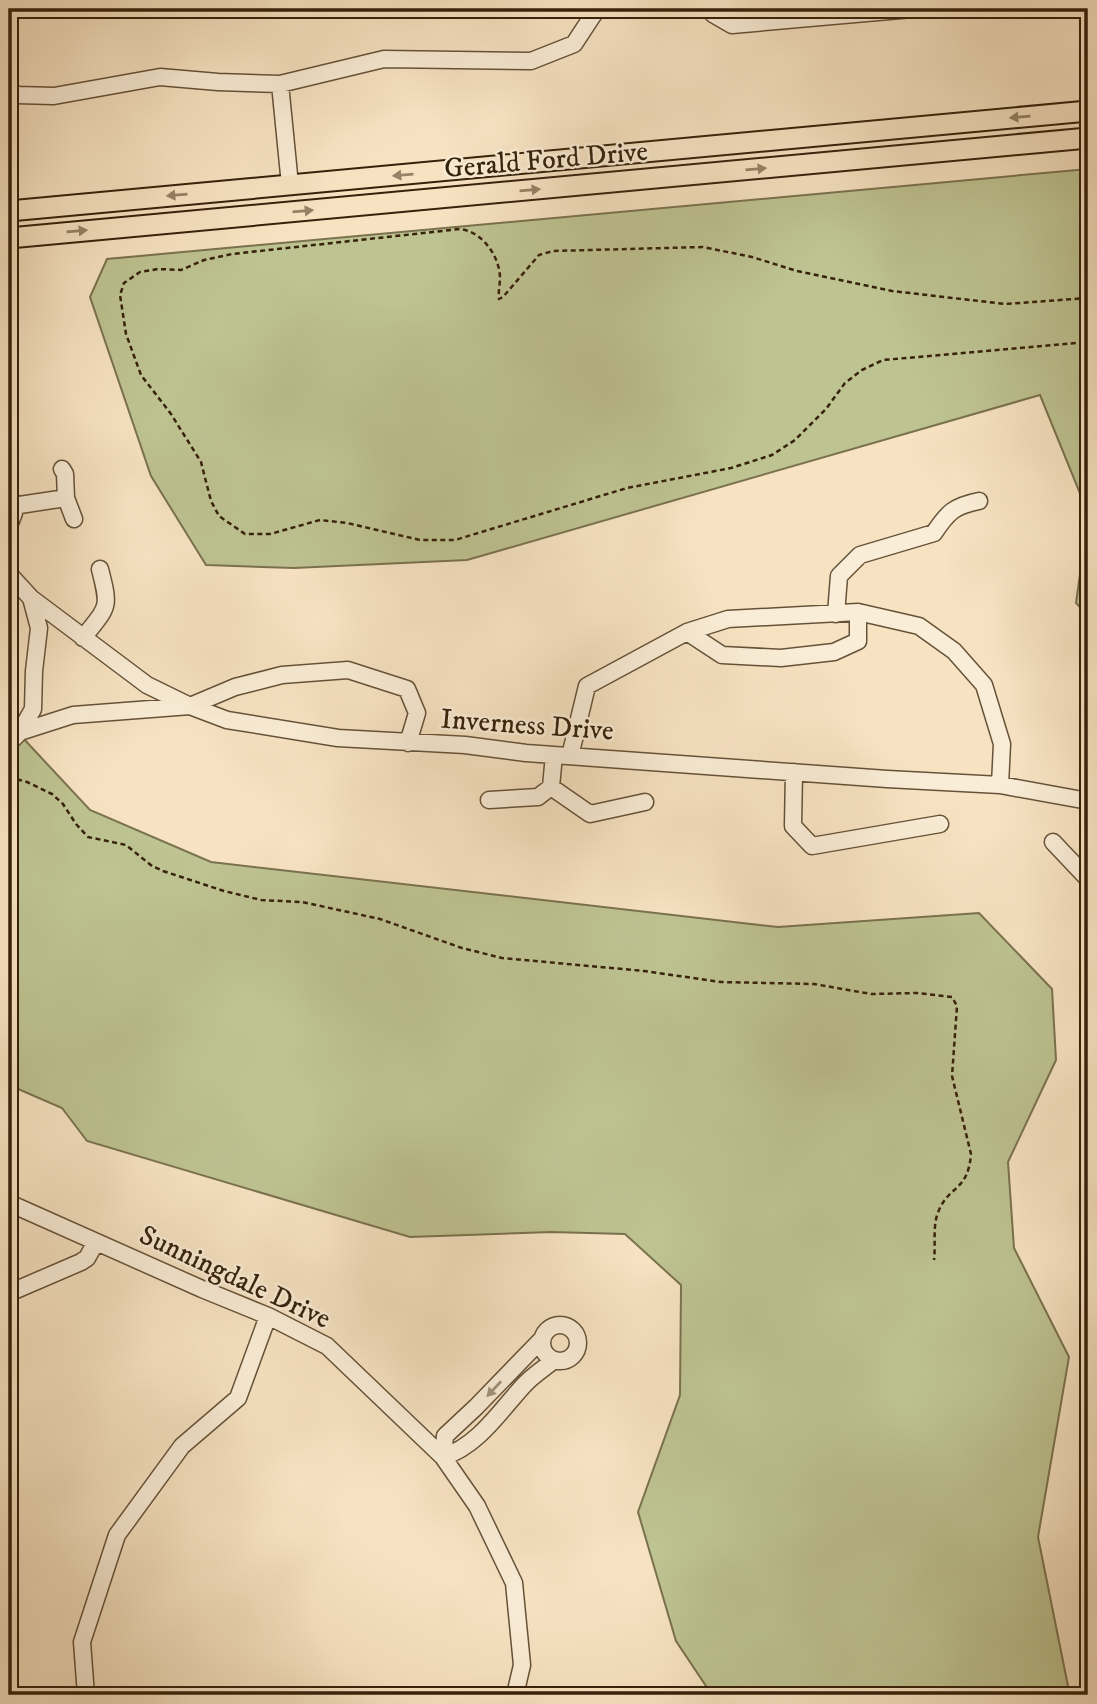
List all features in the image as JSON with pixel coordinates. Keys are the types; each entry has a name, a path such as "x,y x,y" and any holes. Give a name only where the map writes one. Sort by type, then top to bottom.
{"main road":[{"name":"Gerald Ford Drive","path":"9,211 1088,111"},
{"name":"Gerald Ford Drive","path":"9,238 1088,138"}],"street":[{"path":"9,89 16,94 54,96 160,77 280,84 384,59 531,61 574,44 597,9"},
{"path":"711,9 713,14 732,26 912,9"},
{"path":"280,84 290,185"},
{"path":"62,469 65,474 66,498 74,519"},
{"path":"9,526 14,513 11,499 66,498"},
{"path":"836,614 839,576 860,555 934,533 946,514 962,505 979,501"},
{"path":"83,638 103,613 108,601 100,569"},
{"name":"Inverness Drive","path":"9,573 31,598 147,685 227,720 338,738 1000,785 1088,801"},
{"path":"14,737 33,709 39,628 31,598"},
{"path":"687,632 722,654 781,658 834,652 858,641 858,612"},
{"path":"489,800 538,797 551,787 587,686 687,632 728,619 858,612 919,626 954,651 984,685 1002,744 1000,785"},
{"path":"14,737 73,715 190,706 235,687 282,675 348,670 407,689 417,713 408,743"},
{"path":"794,772 793,826 812,846 940,824"},
{"path":"551,787 590,814 645,802"},
{"path":"1053,842 1088,878"},
{"name":"Sunningdale Drive","path":"9,1203 268,1316 327,1346 443,1457 477,1506 514,1583 522,1665 515,1695"},
{"path":"9,1293 81,1262 87,1258 96,1242"},
{"path":"86,1695 82,1642 117,1535 183,1446 239,1398 268,1316"},
{"path":"567,1326 574,1331 578,1338 575,1354 569,1360 553,1361 526,1383 491,1423 459,1452 443,1457 444,1436 476,1408 551,1327 567,1326"},
{"path":"541,1340 546,1356 553,1361"},
{"path":"511,1370 526,1383"},
{"path":"476,1408 491,1423"}],"path":[{"path":"1088,298 1006,304 892,291 703,247 553,251 539,255 503,298 499,299 498,261 481,238 471,230 460,229 232,254 204,260 181,270 158,269 140,272 124,283 120,295 126,334 141,375 171,414 201,462 211,501 219,516 245,534 256,535 280,533 320,520 347,523 420,540 455,540 626,488 704,475 772,455 810,426 845,383 862,370 883,360 1088,342"},
{"path":"9,777 52,794 88,837 127,845 152,866 163,871 261,900 302,902 380,919 491,956 510,960 644,971 713,982 814,984 871,994 917,993 952,997 957,1006 952,1076 971,1154 964,1182 941,1205 936,1218 934,1260"}],"green space":[{"path":"1088,169 1088,513 1040,395 467,560 294,568 206,565 151,476 90,297 107,259"},
{"path":"1088,517 1088,616 1076,603"},
{"path":"9,723 90,810 211,862 778,927 979,913 1052,989 1056,1060 1008,1162 1014,1248 1069,1357 1038,1537 1068,1686 1075,1695 712,1695 676,1641 638,1512 680,1395 681,1285 625,1234 551,1232 410,1237 87,1141 62,1108 9,1085"}]}
